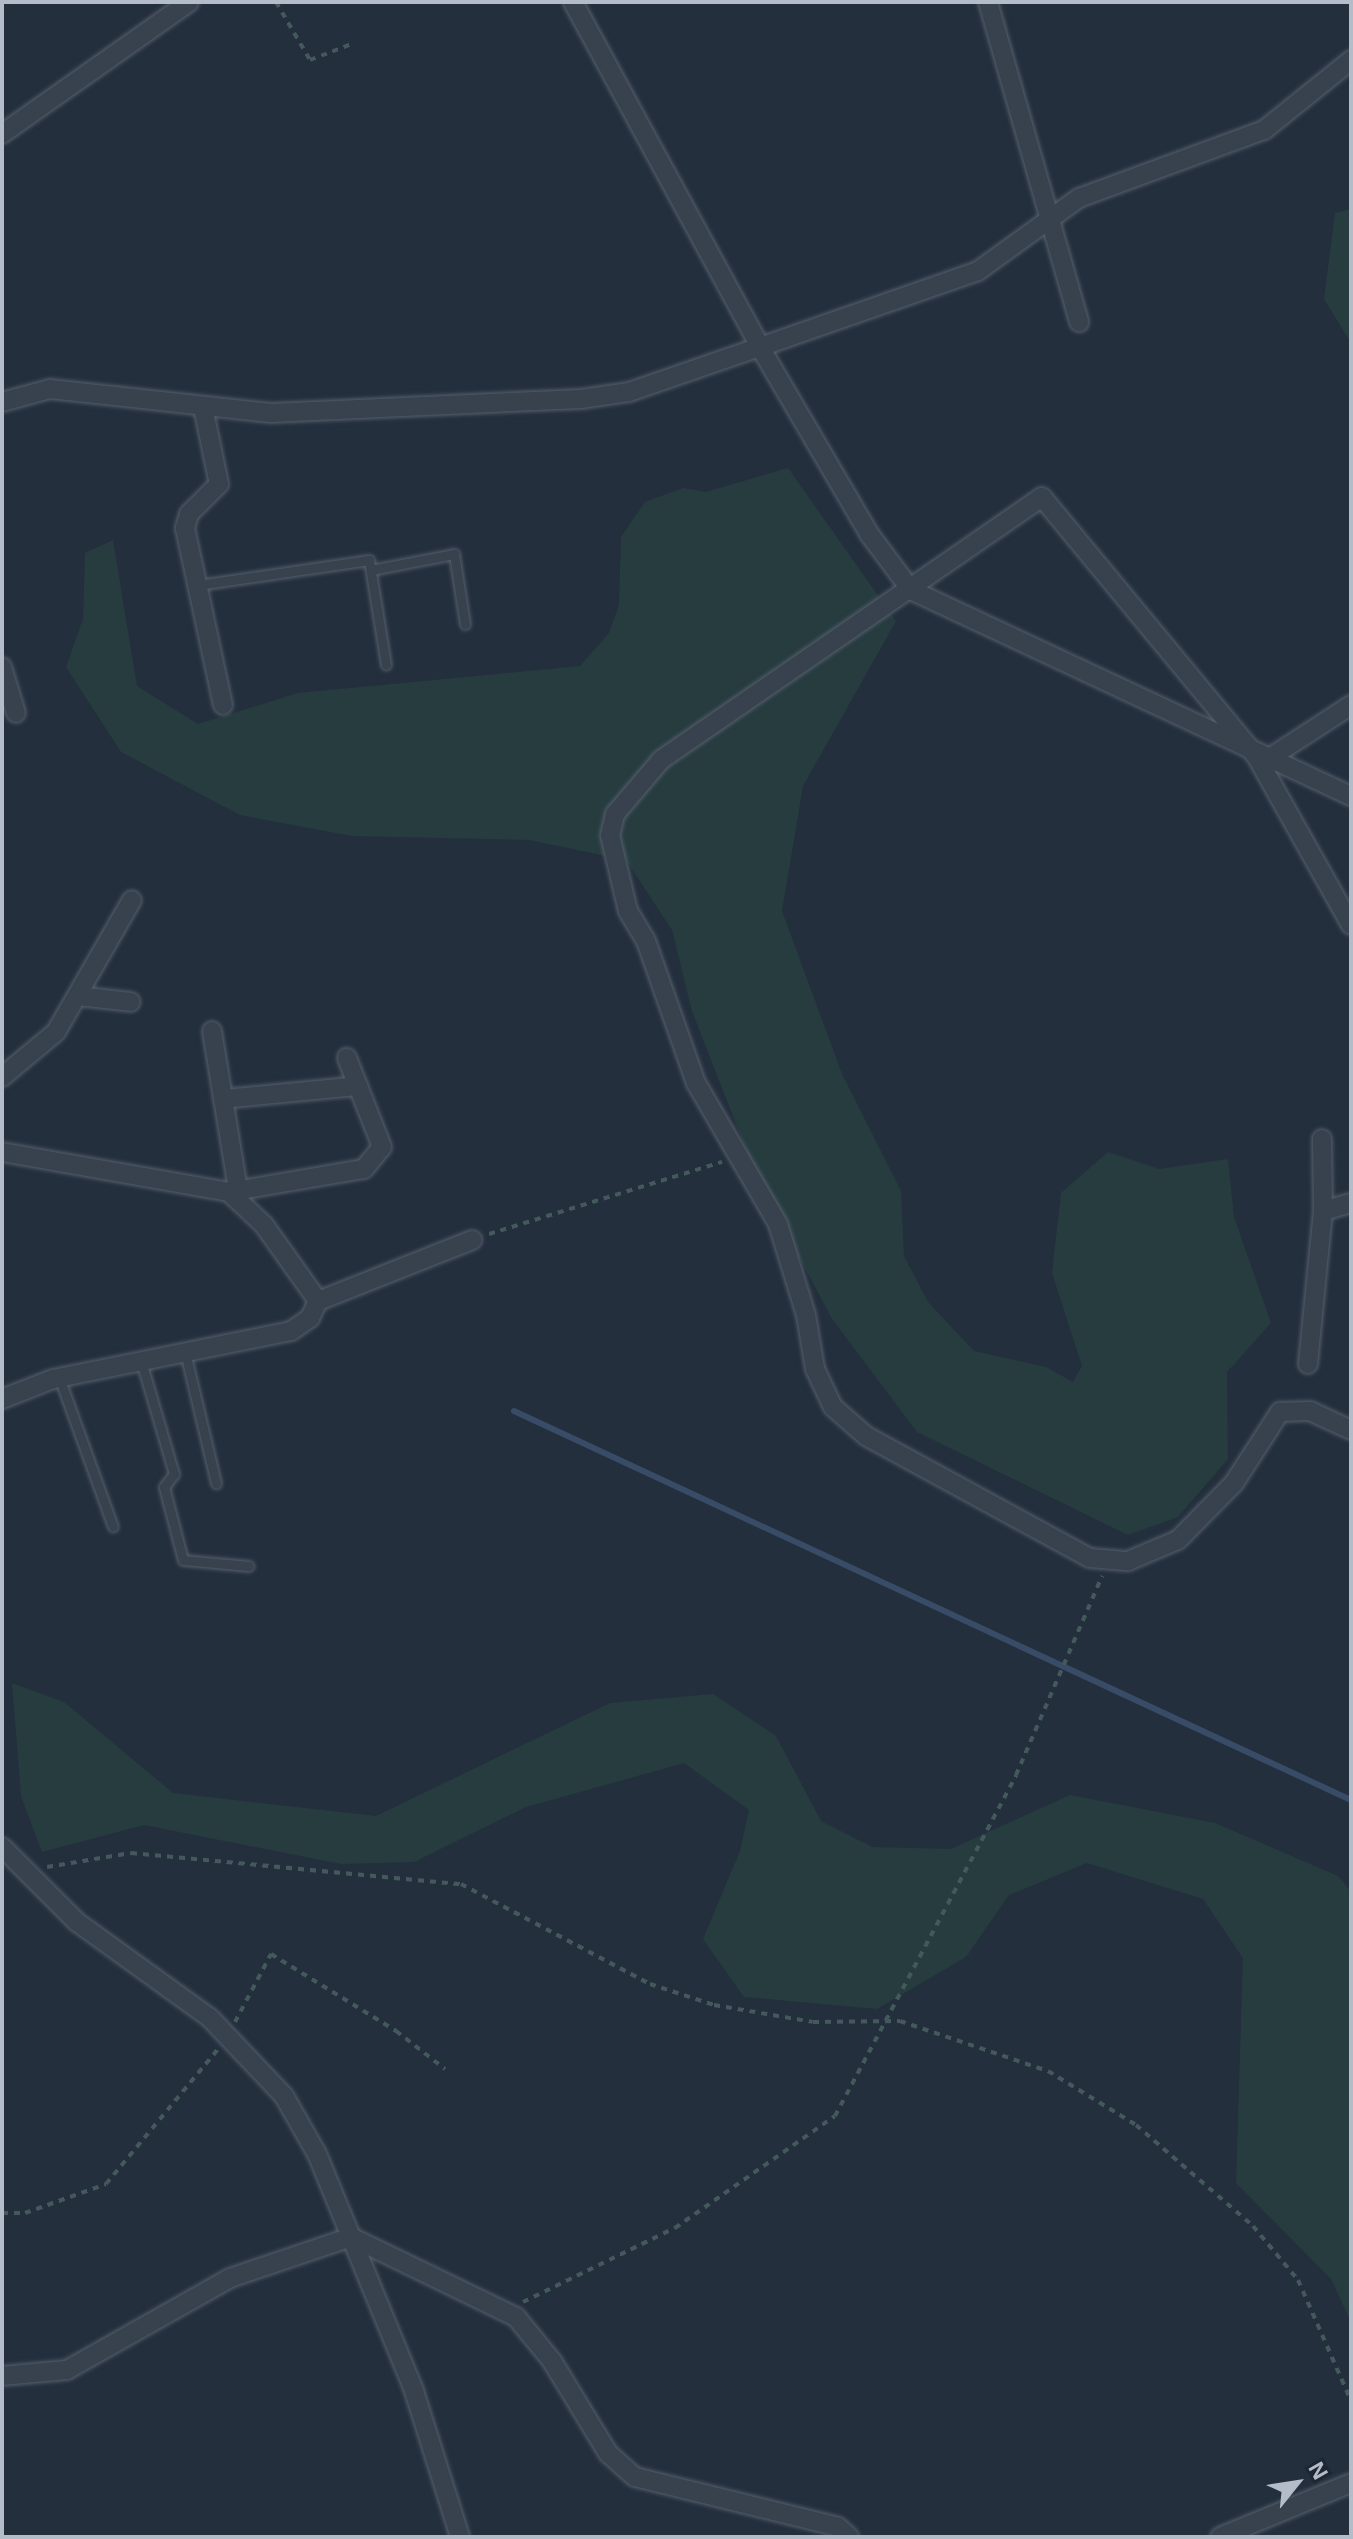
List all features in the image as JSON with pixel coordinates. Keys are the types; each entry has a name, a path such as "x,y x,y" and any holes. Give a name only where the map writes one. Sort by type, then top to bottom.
{"street":[{"path":"2,134 189,2"},
{"path":"573,2 760,347 870,535 911,590 1262,757 1351,796"},
{"path":"988,2 1052,217 1079,322"},
{"path":"2,402 50,389 271,413 581,399 629,392 978,271 1052,217 1104,187 1264,130 1351,60"},
{"path":"203,407 219,484 189,514 185,528 223,705"},
{"path":"1350,921 1262,757 1042,497 661,760 615,814 613,860 628,911 646,941 696,1083 778,1224 806,1315 815,1369 833,1407 866,1436 1090,1558 1128,1561 1178,1540 1234,1483 1280,1412 1310,1411 1351,1430"},
{"path":"2,667 16,713"},
{"path":"1262,757 1351,705"},
{"path":"2,1077 40,1051 77,996 132,900"},
{"path":"77,996 131,1002"},
{"path":"212,1031 234,1190 264,1225 318,1301"},
{"path":"2,1152 234,1190 364,1169 382,1147 347,1058"},
{"path":"223,1099 358,1086"},
{"path":"1308,1364 1323,1211 1322,1139"},
{"path":"1323,1211 1351,1203"},
{"path":"2,1399 59,1377 291,1331 310,1318 318,1301 472,1240"},
{"path":"2,1847 77,1922 228,2036 301,2121 414,2391 460,2537"},
{"path":"2,2376 67,2370 230,2278 351,2237 507,2311 552,2361 608,2453 635,2477 838,2527 849,2537"},
{"path":"1220,2537 1351,2483"}],"lane":[{"path":"371,570 454,554 465,624"},
{"path":"198,585 369,560 386,665"},
{"path":"185,1352 216,1483"},
{"path":"141,1361 174,1474 164,1487 183,1560 249,1566"},
{"path":"59,1377 113,1527"}],"path":[{"path":"276,2 310,60 354,43"},
{"path":"472,1240 739,1157"},
{"path":"507,2311 675,2228 835,2116 1016,1775 1109,1561"},
{"path":"28,1870 131,1853 461,1884 675,1992 813,2022 900,2021 1048,2071 1136,2125 1253,2226 1298,2280 1351,2401"},
{"path":"2,2213 25,2213 106,2184 228,2036 271,1954 396,2031 445,2069"}],"green space":[{"path":"1351,209 1351,343 1324,299 1335,213"},
{"path":"788,468 896,621 803,786 782,911 842,1074 901,1191 904,1256 928,1302 974,1351 1046,1367 1073,1382 1082,1366 1052,1273 1061,1193 1108,1152 1159,1169 1228,1159 1234,1217 1271,1323 1227,1372 1228,1459 1178,1517 1128,1535 917,1432 832,1319 757,1178 692,1011 672,930 626,860 529,840 352,836 240,815 121,752 66,667 83,619 85,553 113,540 137,686 198,724 298,693 580,666 609,633 619,605 621,537 645,502 683,488 706,492"},
{"path":"12,1683 64,1702 173,1793 376,1816 610,1703 713,1694 776,1736 821,1821 872,1847 951,1849 1070,1795 1215,1823 1338,1876 1351,1891 1351,2322 1331,2279 1236,2183 1243,1958 1203,1899 1087,1863 1009,1895 966,1957 877,2009 744,1997 703,1939 740,1851 749,1810 684,1763 526,1807 414,1862 341,1864 144,1825 42,1852 21,1796"}],"waterway":[{"path":"514,1411 1351,1800"}]}
